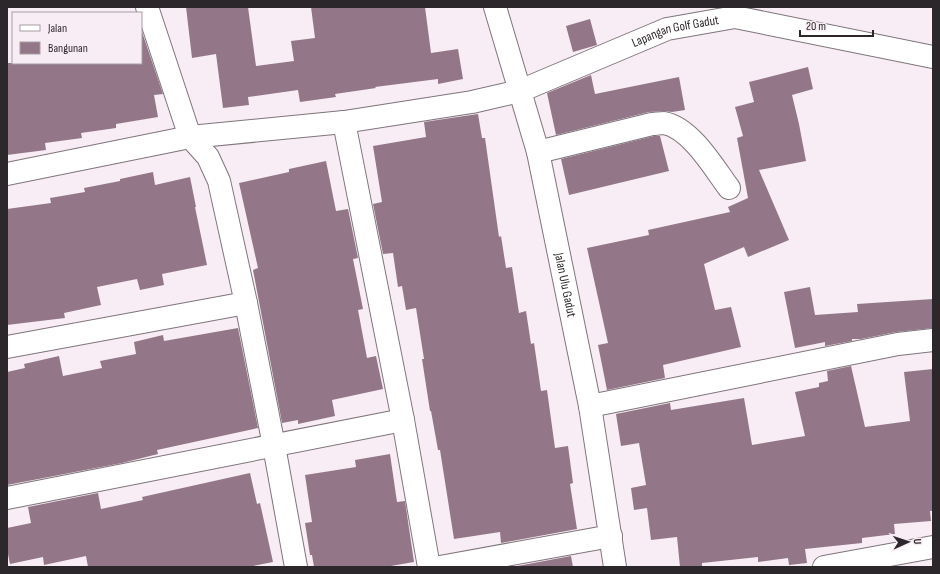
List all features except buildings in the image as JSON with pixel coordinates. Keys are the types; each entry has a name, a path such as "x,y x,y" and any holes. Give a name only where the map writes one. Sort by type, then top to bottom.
{"street":[{"path":"147,7 190,137 208,157 219,181 246,304 296,567"},
{"name":"Jalan Ulu Gadut","path":"495,7 538,152 590,406 615,567"},
{"name":"Lapangan Golf Gadut","path":"7,174 190,137 344,122 472,102 520,90 667,29 735,17 933,57"},
{"path":"344,122 403,420 429,567"},
{"path":"538,152 652,124 664,123 682,131 691,139 729,188"},
{"path":"7,347 246,304"},
{"path":"590,406 898,344 933,340"},
{"path":"7,498 403,420"},
{"path":"440,567 611,536"},
{"path":"824,567 933,547"}]}
